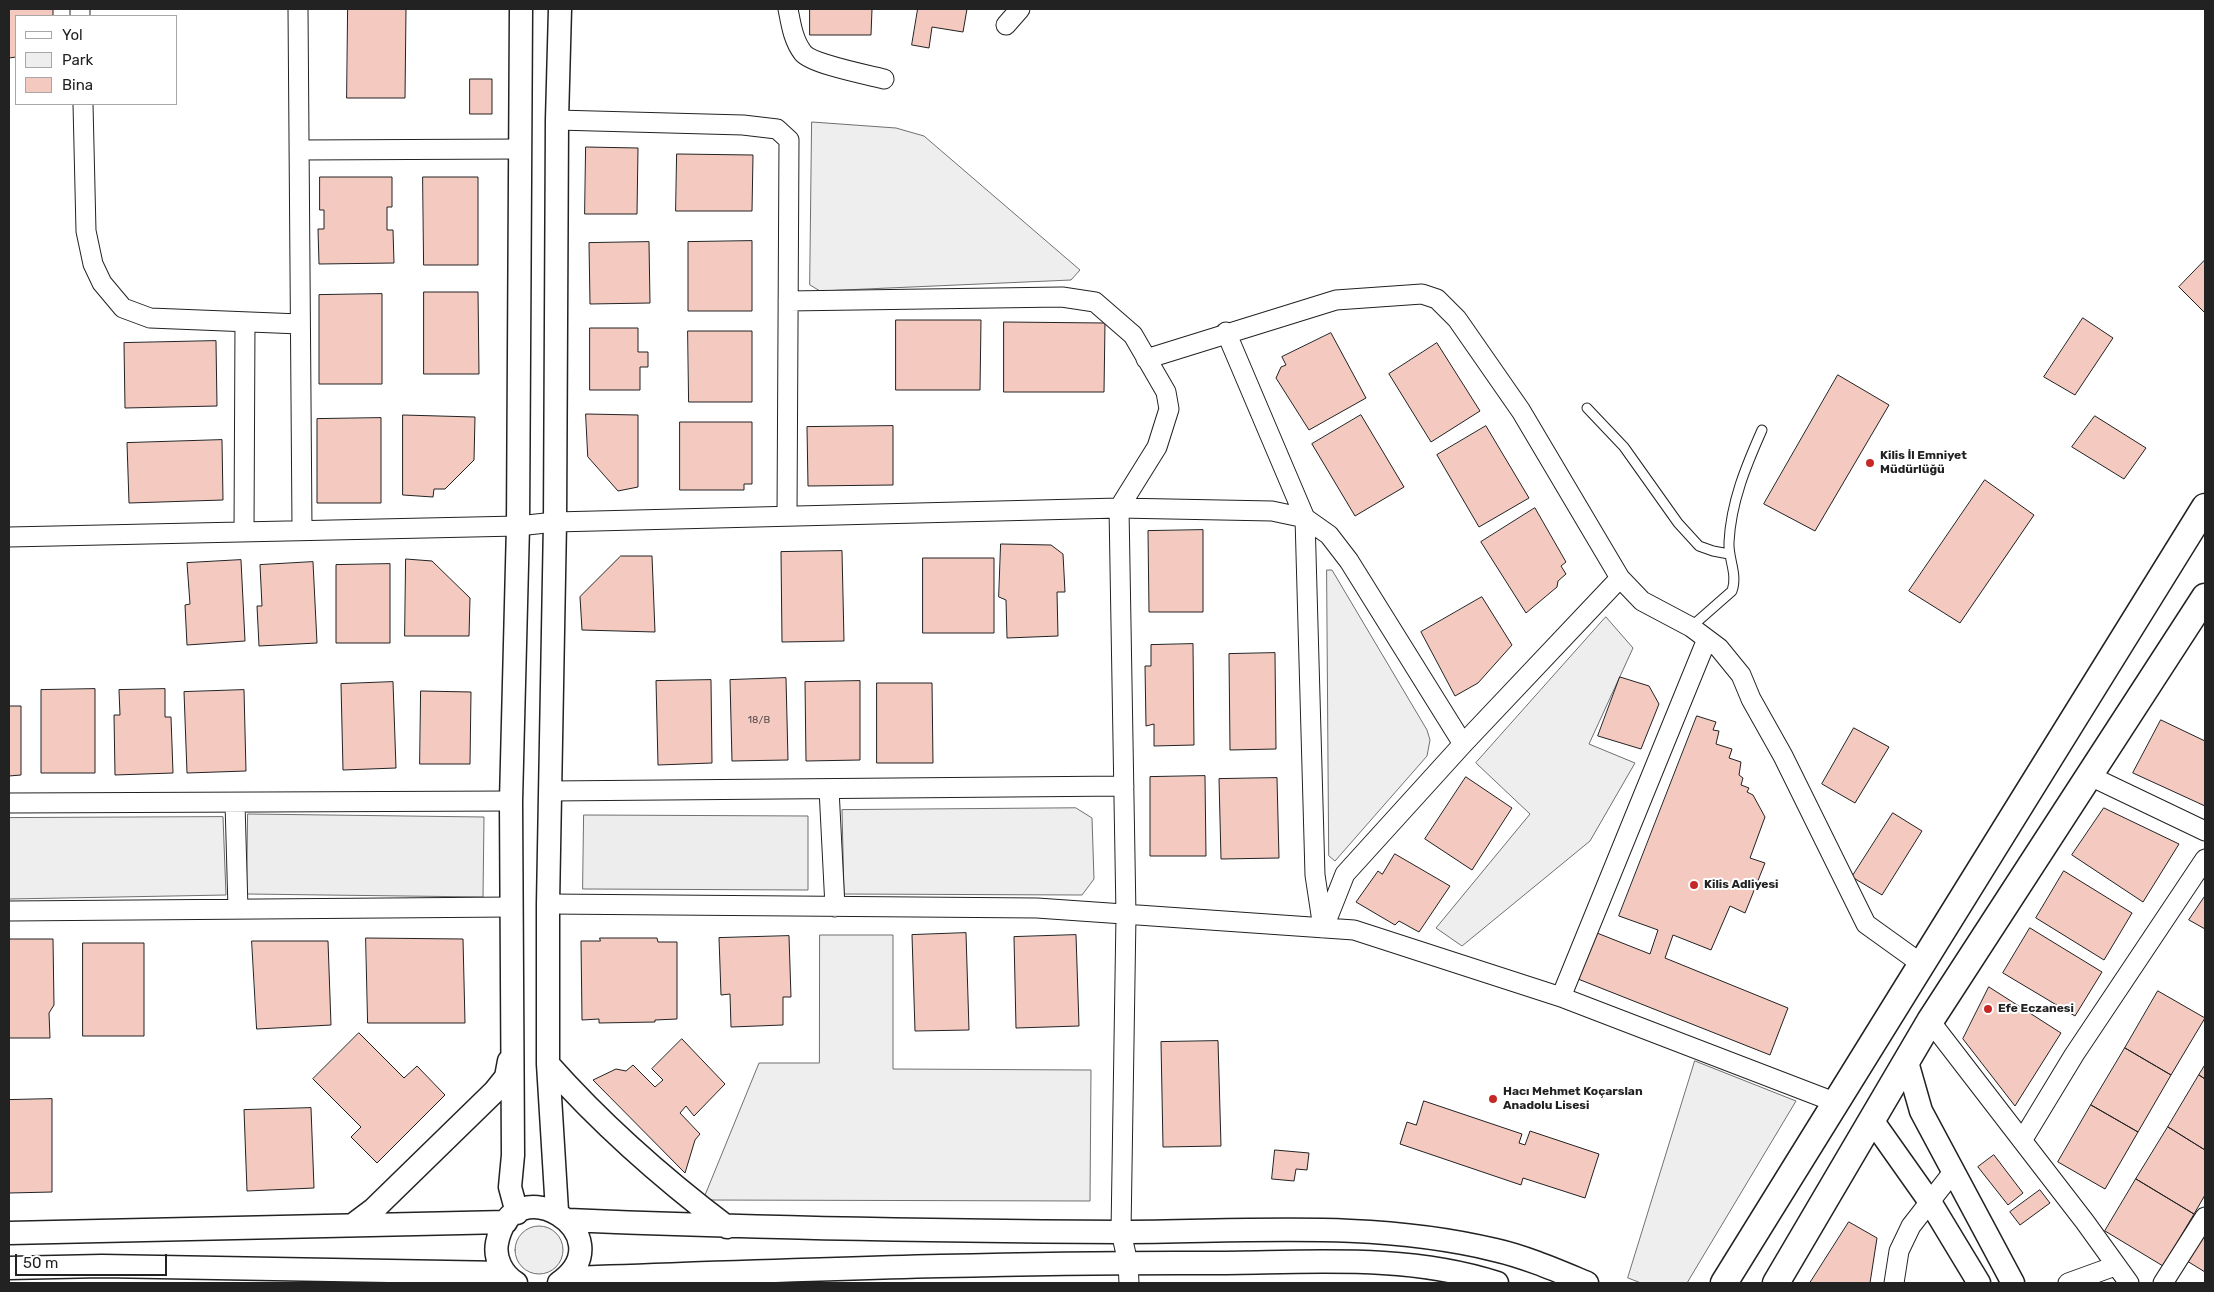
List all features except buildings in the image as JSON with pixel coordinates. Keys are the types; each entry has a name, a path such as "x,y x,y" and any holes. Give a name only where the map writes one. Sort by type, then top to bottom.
{"main road":[{"path":"1724,1283 1923,965 2205,507"},
{"path":"1776,1283 1930,1021 2205,596"}],"street":[{"path":"298,9 302,529"},
{"path":"512,1280 498,1260 497,1247 499,1234 512,1217 510,1187 513,1155 511,801 518,526 521,9"},
{"path":"560,9 557,120 555,522 548,904 548,1064 562,1216"},
{"path":"788,9 795,38 804,54 827,64 884,79"},
{"path":"1006,25 1020,9"},
{"path":"83,105 86,231 93,264 114,299 123,308 150,318 300,324"},
{"path":"557,120 743,125 777,129 789,140 787,515"},
{"path":"299,150 521,149"},
{"path":"1146,359 1226,332 1336,300 1422,294 1437,299 1456,319 1521,411 1620,578 1642,601 1691,627 1707,639 1718,648 1741,675 1751,700 1783,756 1866,924 1923,965"},
{"path":"788,301 1062,297 1095,302 1133,335 1166,392 1169,409 1157,447 1119,508 1126,915 1121,1232 1128,1273"},
{"path":"244,530 245,322"},
{"path":"1226,332 1305,518 1315,874 1323,928"},
{"path":"9,537 244,530 518,526 555,522 787,515 1119,508 1272,511 1305,518 1329,535 1349,561 1463,744"},
{"path":"1323,928 1344,874 1463,744 1620,578"},
{"path":"1560,997 1707,639"},
{"path":"2090,776 2205,831"},
{"path":"550,791 1124,786"},
{"path":"829,789 835,906"},
{"path":"9,803 511,801"},
{"path":"235,803 238,909"},
{"path":"2022,1139 2074,1055 2205,859"},
{"path":"548,904 1038,908 1354,930 1560,997 1837,1103"},
{"path":"9,910 511,907"},
{"path":"1930,1021 2022,1139 2129,1283"},
{"path":"354,1224 374,1209 494,1092 506,1077 512,1046"},
{"path":"1907,1062 1922,1111 2012,1283"},
{"path":"548,1064 588,1109 670,1183 727,1227"},
{"path":"1872,1120 1930,1202 1979,1283"},
{"path":"1894,1283 1899,1251 1911,1226 1953,1172"},
{"path":"9,1233 354,1224 512,1217 530,1208 544,1207 562,1216 576,1231 579,1245 578,1258 573,1271 563,1281"},
{"path":"562,1216 727,1227 1121,1232 1324,1228 1427,1238 1496,1250 1587,1283"},
{"path":"2163,1283 2205,1217"},
{"path":"563,1281 1128,1273 1405,1263 1467,1274 1497,1283"},
{"path":"9,1268 102,1266 512,1280"},
{"path":"2068,1283 2115,1266"}],"lane":[{"path":"1587,408 1624,448 1678,523 1699,546 1729,554"},
{"path":"1691,627 1732,591 1734,574 1729,554 1734,508 1741,479 1762,430"}],"green space":[{"path":"812,122 896,128 924,136 1080,270 1071,280 820,291 810,285"},
{"path":"1327,570 1332,570 1427,730 1430,740 1427,756 1335,861 1329,856"},
{"path":"1606,617 1633,648 1589,744 1635,763 1590,841 1462,946 1436,928 1530,814 1476,763"},
{"path":"1076,808 1092,818 1094,879 1082,895 844,894 842,810"},
{"path":"223,817 226,895 9,899 9,818"},
{"path":"820,935 893,935 893,1069 1091,1070 1090,1201 703,1200 759,1063 819,1063"},
{"path":"1695,1061 1796,1101 1687,1283 1641,1283 1628,1278"},
{"path":"539,1226 548,1228 556,1233 561,1241 563,1250 561,1259 556,1267 548,1272 539,1274 530,1272 522,1267 517,1259 515,1250 517,1241 522,1233 530,1228"}],"shaded area":[{"path":"248,814 484,817 483,897 247,894"},
{"path":"584,815 808,816 808,890 583,889"}],"place":[{"name":"Kilis İl Emniyet Müdürlüğü","path":"1870,463"},
{"name":"Kilis Adliyesi","path":"1694,885"},
{"name":"Efe Eczanesi","path":"1988,1009"},
{"name":"Hacı Mehmet Koçarslan Anadolu Lisesi","path":"1493,1099"}]}
